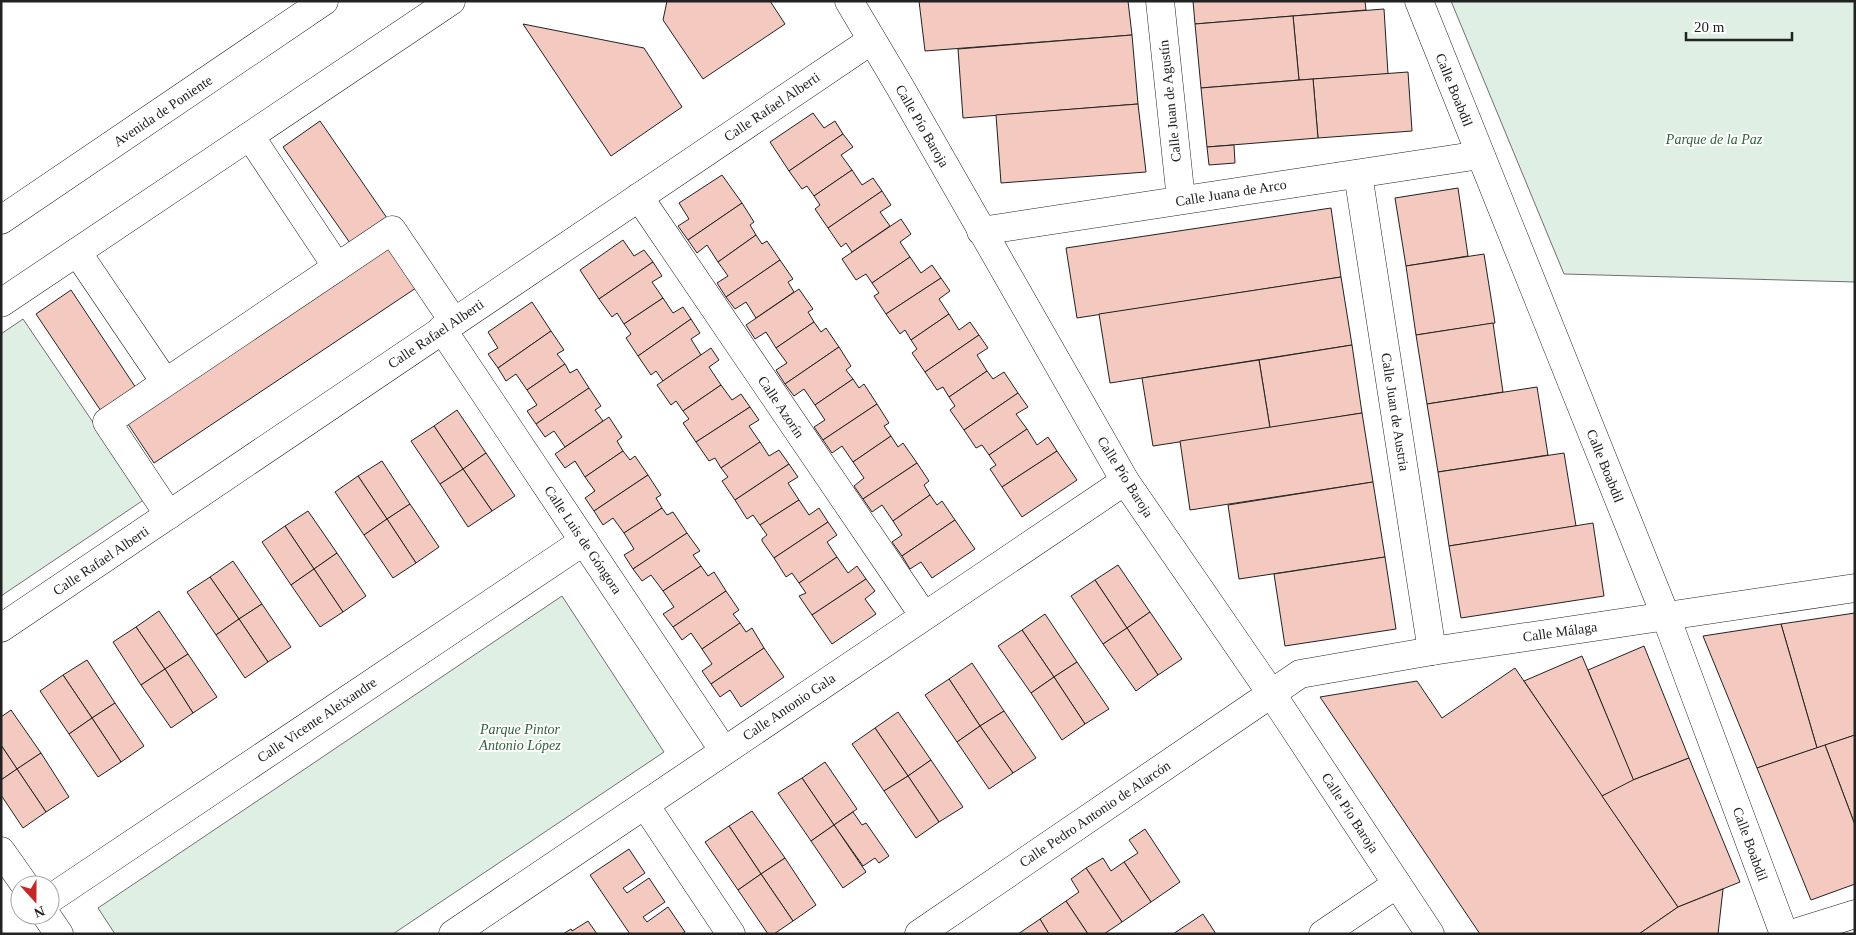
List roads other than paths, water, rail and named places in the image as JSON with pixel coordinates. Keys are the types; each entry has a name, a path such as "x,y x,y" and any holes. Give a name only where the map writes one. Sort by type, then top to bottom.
{"street":[{"name":"Avenida de Poniente","path":"1,220 324,1"},
{"path":"1,303 451,1"},
{"name":"Calle Pío Baroja","path":"849,1 905,95 1125,481 1271,693 1430,934"},
{"name":"Calle Juan de Agustín","path":"1160,1 1180,200"},
{"name":"Calle Boabdil","path":"1419,1 1666,617 1784,934"},
{"name":"Calle Rafael Alberti","path":"1,628 872,40"},
{"path":"169,515 106,422 337,267 250,136"},
{"name":"Calle Juana de Arco","path":"981,231 1480,156"},
{"name":"Calle Juan de Austria","path":"1358,174 1432,651"},
{"name":"Calle Azorín","path":"639,197 924,616"},
{"name":"Calle Luis de Góngora","path":"337,267 392,230 448,326 584,541 724,751"},
{"path":"76,252 165,382"},
{"path":"1,287 34,281"},
{"name":"Calle Antonio Gala","path":"453,934 1125,481"},
{"name":"Calle Vicente Aleixandre","path":"60,891 584,541"},
{"name":"Calle Málaga","path":"1271,693 1300,674 1432,651 1855,588"},
{"name":"Calle Pedro Antonio de Alarcón","path":"919,934 1271,693"},
{"path":"645,805 731,934"},
{"path":"1,851 18,875"},
{"path":"1323,934 1397,884"},
{"path":"1791,934 1855,914"}],"park label":[{"name":"Parque de la Paz","path":"1714,139"},
{"name":"Parque Pintor Antonio López","path":"520,738"}]}
